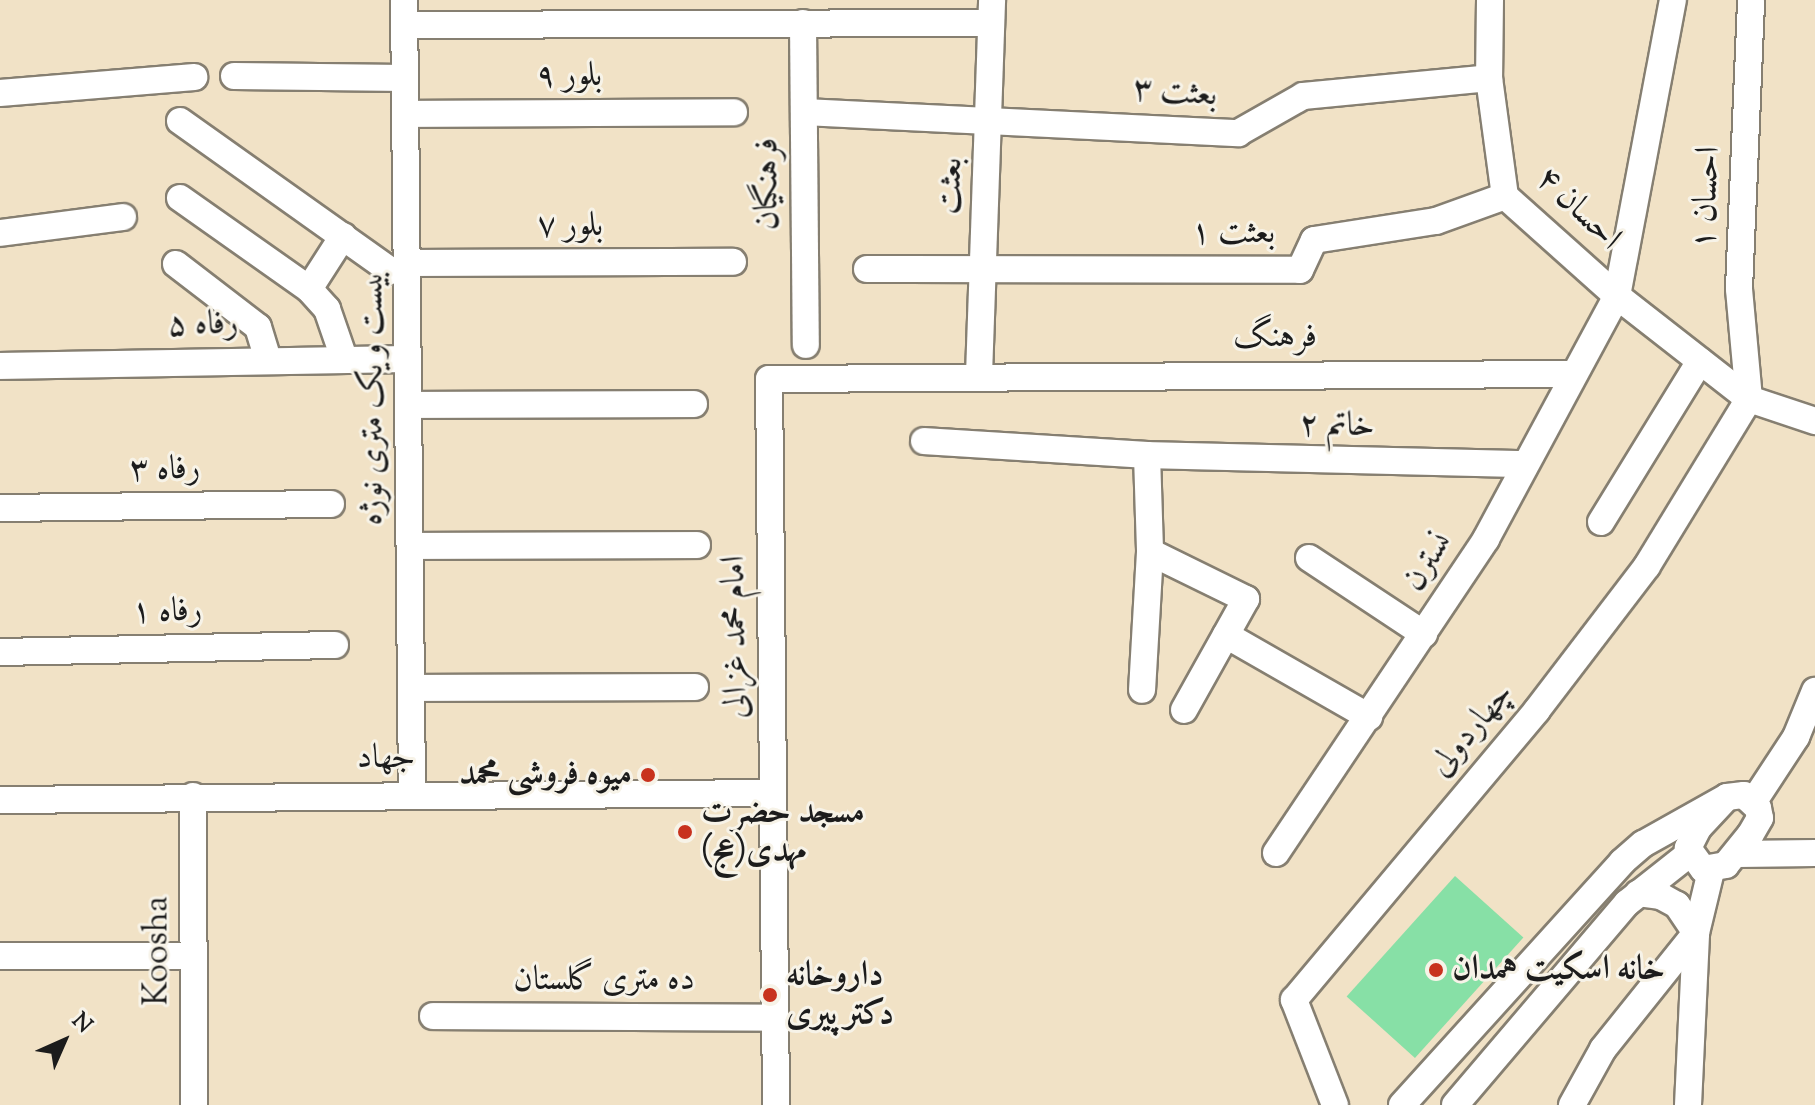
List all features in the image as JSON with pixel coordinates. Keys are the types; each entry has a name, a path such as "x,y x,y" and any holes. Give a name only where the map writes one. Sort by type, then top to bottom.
{"street":[{"name":"احسان ۴","path":"1490,0 1489,78 1505,196 1617,296 1749,399 1815,421"},
{"name":"نسترن","path":"1276,853 1486,539 1571,374 1617,296 1673,0"},
{"name":"احسان ۱","path":"1749,399 1739,289 1751,0"},
{"path":"404,12 803,23 991,11"},
{"name":"بعثت","path":"979,375 991,11"},
{"name":"بیست و یک متری نوژه","path":"404,12 405,114 400,267 408,359 412,795"},
{"name":"فرهنگیان","path":"803,23 806,345"},
{"path":"234,76 405,78"},
{"path":"0,93 194,77"},
{"name":"بعثت ۳","path":"804,112 989,117 1238,133 1303,96 1489,78"},
{"name":"بلور ۹","path":"405,114 734,112"},
{"path":"180,121 343,236 400,267"},
{"name":"بعثت ۱","path":"984,271 1300,270 1314,240 1436,221 1505,196"},
{"path":"180,198 309,289 333,320 344,358"},
{"path":"0,233 123,217"},
{"path":"309,289 343,236"},
{"name":"بلور ۷","path":"400,267 733,262"},
{"path":"176,264 258,327 268,360"},
{"path":"867,269 984,271"},
{"name":"رفاه ۵","path":"0,366 408,359"},
{"path":"1601,522 1700,361"},
{"name":"فرهنگ","path":"979,375 1571,374"},
{"name":"امام محمد غزالی","path":"776,1105 769,379 979,375"},
{"name":"چهاردولی","path":"1335,1105 1294,1000 1537,710 1638,578 1749,399"},
{"path":"408,405 694,404"},
{"name":"خاتم ۲","path":"924,441 1147,455 1525,464"},
{"path":"1142,690 1150,552 1147,455"},
{"name":"رفاه ۳","path":"0,508 331,504"},
{"path":"410,546 697,545"},
{"path":"1150,552 1246,599 1184,710"},
{"path":"1309,558 1424,634"},
{"path":"1226,635 1369,717"},
{"name":"رفاه ۱","path":"0,652 335,645"},
{"path":"411,688 695,687"},
{"path":"1754,801 1787,752 1814,698"},
{"name":"جهاد","path":"0,800 773,793"},
{"path":"1402,1105 1622,862 1654,837 1727,797 1744,795 1754,801 1760,818 1738,854 1711,871 1696,933 1688,1105"},
{"name":"Koosha","path":"193,796 194,1105"},
{"path":"1455,1105 1638,893 1689,854 1698,828 1727,797"},
{"path":"1738,854 1815,853"},
{"path":"1689,854 1711,871"},
{"path":"1638,893 1661,896 1677,905 1696,933"},
{"path":"1572,1105 1603,1049 1696,933"},
{"path":"0,956 194,956"},
{"name":"ده متری گلستان","path":"433,1016 776,1018"}],"green space":[{"name":"خانه اسكيت همدان","path":"1455,876 1523,938 1415,1058 1347,996"}],"place":[{"name":"میوه فروشی محمد","path":"648,775"},
{"name":"مسجد حضرت مهدی(عج)","path":"685,832"},
{"name":"خانه اسكيت همدان","path":"1436,970"},
{"name":"داروخانه دکتر پیری","path":"770,995"}]}
